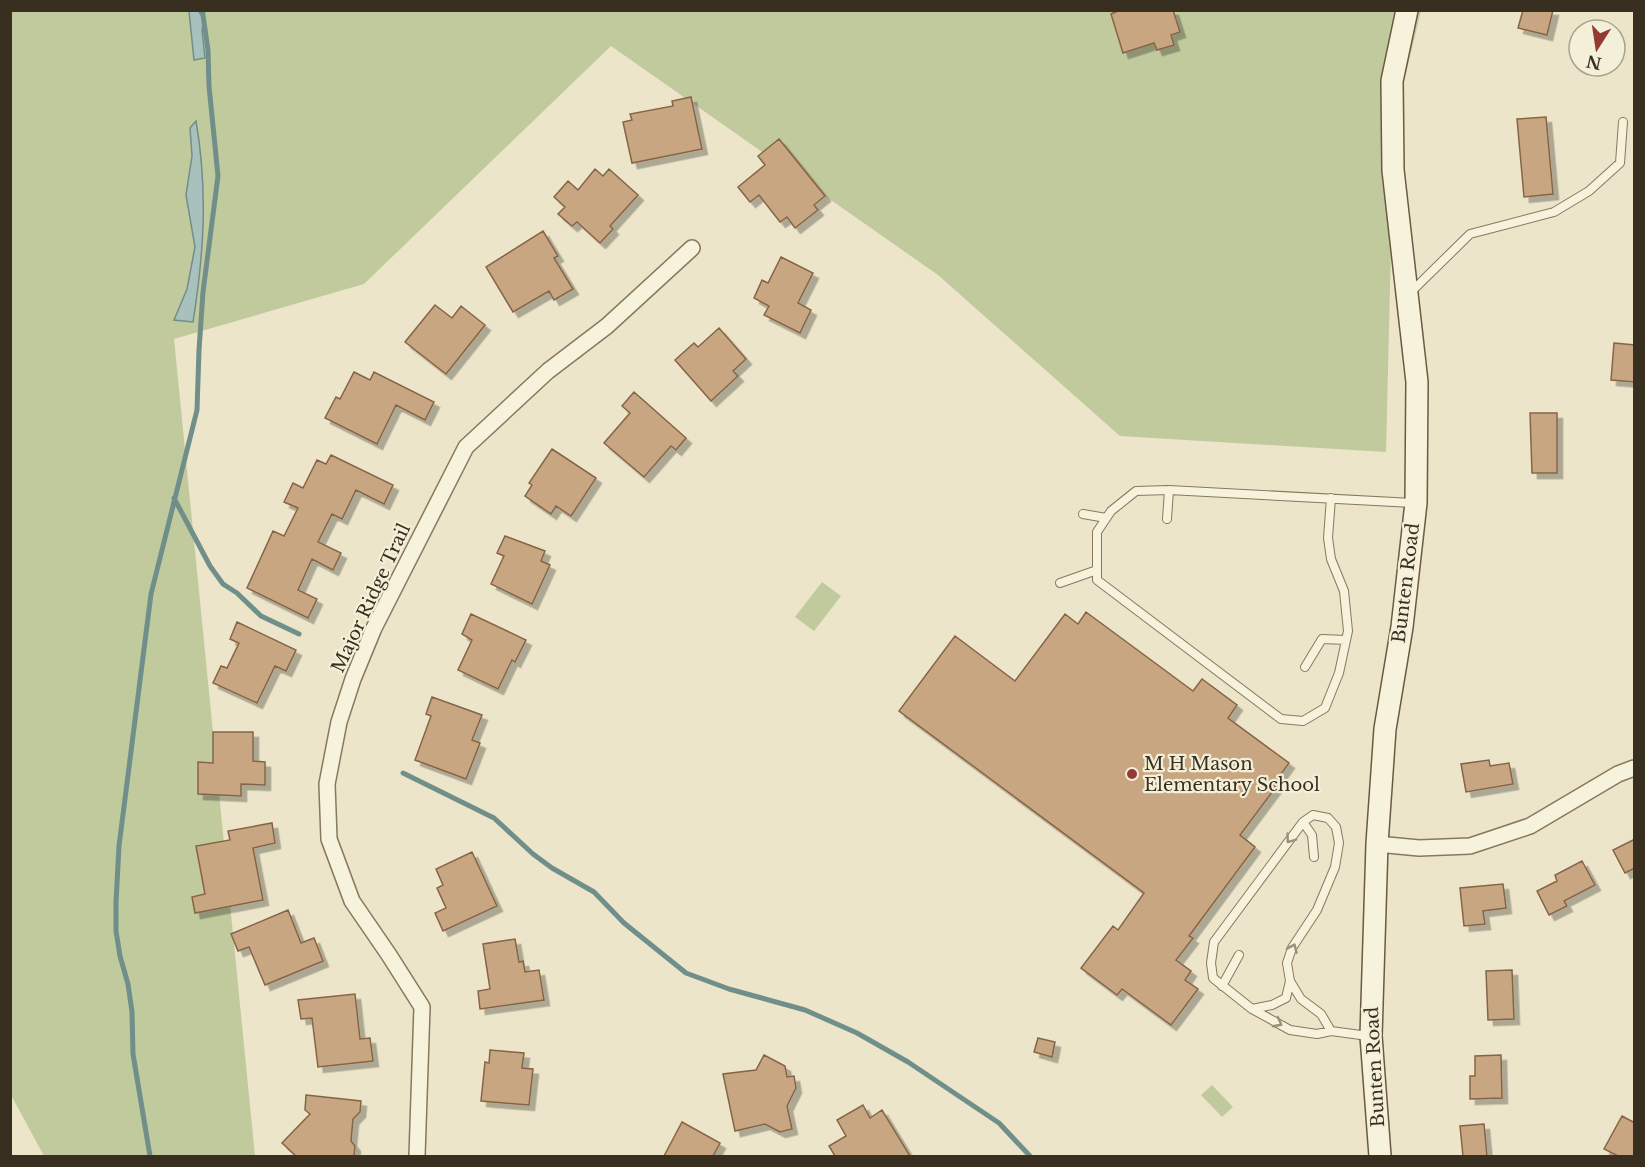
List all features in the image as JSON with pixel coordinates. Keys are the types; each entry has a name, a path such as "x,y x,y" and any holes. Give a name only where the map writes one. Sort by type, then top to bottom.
{"street":[{"name":"Bunten Road","path":"1380,1156 1371,1036 1377,844 1385,729 1401,627 1416,503 1417,382 1392,159 1392,81 1407,10"},
{"name":"Major Ridge Trail","path":"417,1156 422,1007 352,901 329,839 327,784 339,722 353,679 374,628 466,447 548,371 607,326 692,248"},
{"path":"1377,844 1419,848 1470,846 1530,826 1618,774 1635,768"}],"lane":[{"path":"1408,295 1470,234 1554,212 1589,190 1620,163 1623,122"},
{"path":"1331,498 1328,538 1331,559 1344,591 1348,631 1339,673 1325,708 1304,721 1281,719 1097,580 1097,532 1111,511 1136,491 1169,490 1331,498 1416,503"},
{"path":"1167,519 1169,490"},
{"path":"1083,514 1106,518"},
{"path":"1060,583 1097,570"},
{"path":"1305,667 1322,639 1346,640"},
{"path":"1331,1031 1321,1014 1301,999 1290,981 1287,963 1292,948 1317,910 1335,867 1339,843 1336,826 1328,818 1313,815 1303,822 1214,942 1211,963 1213,978 1252,1009 1290,1030 1317,1034 1331,1031 1371,1036"},
{"path":"1303,822 1312,835 1314,857"},
{"path":"1222,986 1239,955"},
{"path":"1252,1009 1272,1005 1286,998 1290,981"}],"green space":[{"path":"10,11 1421,11 1394,122 1386,452 1120,436 938,275 611,46 364,284 174,339 255,1156 44,1156 10,1093"},
{"path":"822,582 841,596 814,631 795,617"},
{"path":"1212,1085 1233,1107 1222,1117 1201,1095"}],"water":[{"path":"189,11 205,11 202,30 205,58 194,60"},
{"path":"196,121 202,172 203,222 200,271 193,322 174,320 187,289 195,247 186,195 192,156 190,128"}],"building":[{"path":"1120,10 1173,10 1180,32 1171,35 1174,45 1157,50 1154,43 1123,53 1111,14"},
{"path":"1523,10 1553,10 1547,35 1518,28"},
{"path":"691,97 702,149 632,163 623,122 632,120 630,114 673,106 672,101"},
{"path":"1546,117 1553,194 1524,197 1517,119"},
{"path":"779,139 825,196 814,205 818,210 795,228 787,217 780,222 759,195 750,202 738,187 765,165 758,156"},
{"path":"595,169 603,176 609,169 638,195 610,226 613,229 600,243 577,222 572,226 558,214 565,207 554,197 568,181 578,190"},
{"path":"543,231 558,256 554,258 573,289 554,300 549,291 513,312 486,267"},
{"path":"781,257 813,273 798,303 811,310 800,333 764,315 769,306 754,298 762,280 768,283"},
{"path":"435,305 452,318 461,306 485,325 446,374 405,342"},
{"path":"719,328 746,359 733,371 738,376 711,401 675,360 694,343 698,347"},
{"path":"1614,343 1635,345 1635,382 1611,380"},
{"path":"354,372 370,380 374,372 434,402 425,420 396,405 377,444 325,418 336,397 340,399"},
{"path":"634,392 686,438 676,450 671,446 644,477 604,443 630,413 622,406"},
{"path":"1530,413 1557,413 1557,473 1532,473"},
{"path":"552,449 596,478 571,516 556,506 551,514 525,496 532,485 529,483"},
{"path":"331,455 393,485 384,504 356,490 342,519 332,514 318,542 341,553 333,570 312,559 298,590 317,599 308,618 247,588 273,531 284,536 298,508 284,502 293,483 303,488 317,460 326,464"},
{"path":"505,536 545,551 541,561 550,565 532,604 491,584 504,556 497,553"},
{"name":"M H Mason Elementary School","path":"1086,612 1193,691 1202,679 1237,705 1228,718 1289,763 1273,785 1276,787 1240,835 1255,847 1189,936 1193,938 1176,960 1191,971 1185,980 1198,989 1171,1025 1122,989 1117,995 1081,968 1113,926 1118,930 1144,893 899,711 955,636 1015,681 1065,614 1078,624"},
{"path":"471,614 526,640 515,662 512,660 498,689 458,670 472,640 462,634"},
{"path":"237,622 296,650 286,671 275,666 257,703 213,683 221,666 227,668 239,643 230,639"},
{"path":"432,697 482,715 472,740 480,743 466,779 415,760 431,716 426,714"},
{"path":"213,732 253,732 253,761 265,762 265,785 241,784 241,796 198,794 198,762 213,763"},
{"path":"1489,760 1490,766 1509,763 1513,784 1466,792 1461,764"},
{"path":"272,823 275,843 253,848 263,900 195,913 192,897 205,894 196,846 230,840 228,831"},
{"path":"1635,839 1635,868 1625,873 1613,850"},
{"path":"472,852 497,906 443,931 435,913 446,908 437,888 443,885 436,869"},
{"path":"1582,861 1595,885 1564,901 1567,906 1549,915 1537,891 1557,881 1555,875"},
{"path":"1503,884 1506,908 1483,911 1485,924 1464,926 1460,888"},
{"path":"288,910 301,943 314,938 323,961 265,985 249,947 238,951 231,934"},
{"path":"515,939 519,962 523,961 525,972 539,970 544,1000 480,1009 478,991 490,989 483,944"},
{"path":"1512,970 1514,1019 1488,1020 1486,971"},
{"path":"355,994 360,1039 370,1038 373,1061 318,1067 312,1018 301,1019 298,1000"},
{"path":"1038,1038 1055,1042 1052,1057 1034,1052"},
{"path":"490,1050 524,1053 522,1068 533,1069 529,1105 481,1101 485,1062 489,1063"},
{"path":"764,1055 785,1066 787,1077 794,1076 796,1088 787,1106 792,1129 780,1132 765,1124 735,1131 723,1074 756,1070"},
{"path":"1501,1055 1502,1098 1470,1099 1470,1076 1475,1076 1475,1056"},
{"path":"306,1095 361,1101 360,1112 353,1119 351,1141 355,1146 354,1156 296,1156 282,1143 310,1114 305,1110"},
{"path":"863,1105 870,1118 882,1110 910,1156 835,1156 829,1146 846,1136 837,1120"},
{"path":"1622,1116 1635,1123 1635,1156 1618,1156 1604,1149"},
{"path":"682,1122 720,1143 713,1156 664,1156"},
{"path":"1484,1124 1487,1156 1463,1156 1460,1126"}],"waterway":[{"path":"150,1156 133,1054 132,1012 128,984 116,931 116,902 119,846 151,594 197,410 203,292 218,176 209,86 208,50 203,15 200,10"},
{"path":"174,498 210,566 223,584 237,593 261,616 299,634"},
{"path":"403,773 494,818 533,854 552,868 594,892 624,923 686,973 729,989 805,1010 857,1033 908,1062 999,1123 1030,1156"}],"place":[{"name":"M H Mason Elementary School","path":"1132,774"}]}
